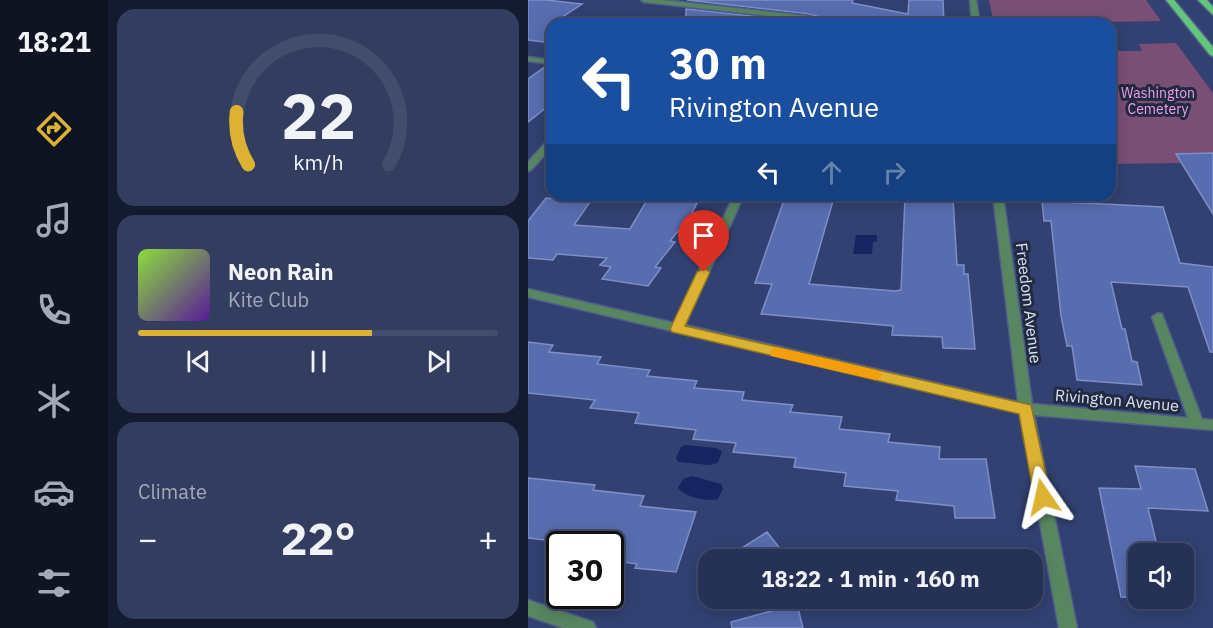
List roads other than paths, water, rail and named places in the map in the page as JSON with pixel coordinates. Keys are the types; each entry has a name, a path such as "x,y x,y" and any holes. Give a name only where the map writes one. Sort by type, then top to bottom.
{"main road":[{"path":"1170,0 1213,53"},
{"path":"1202,0 1213,12"}],"street":[{"path":"644,0 808,18"},
{"path":"697,6 704,0"},
{"path":"973,0 975,18"},
{"path":"528,59 546,61"},
{"path":"528,168 546,148"},
{"path":"677,329 736,201"},
{"name":"Freedom Avenue","path":"999,201 1026,410 1068,628"},
{"name":"Rivington Avenue","path":"528,293 1026,410 1213,425"},
{"path":"1158,317 1197,423"},
{"path":"528,608 587,628"}],"park label":[{"name":"Washington Cemetery","path":"1158,102"}]}
